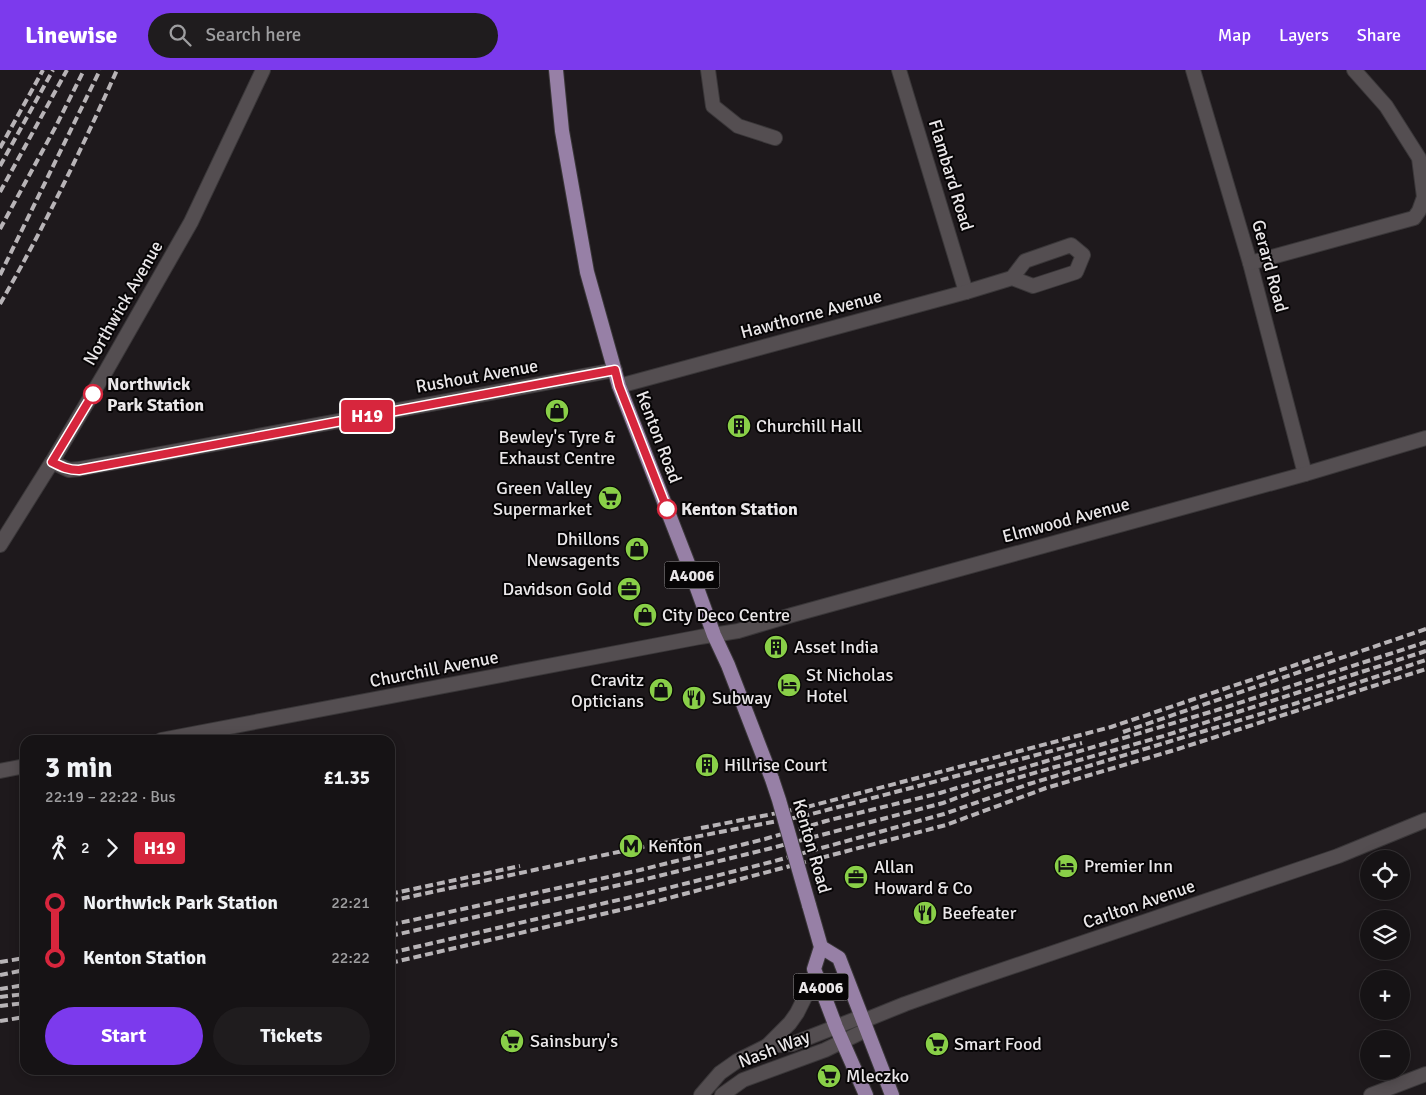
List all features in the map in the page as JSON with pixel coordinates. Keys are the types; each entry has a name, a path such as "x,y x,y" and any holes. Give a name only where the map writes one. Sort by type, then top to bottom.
{"main road":[{"name":"Kenton Road","path":"556,70 562,131 587,272 619,386 714,635 728,665 772,779 821,947"},
{"name":"A4006","path":"866,1095 816,976 814,969 821,947 839,958 892,1095"}],"street":[{"name":"Northwick Avenue","path":"0,545 106,371 191,222 263,70"},
{"path":"708,70 713,106 738,126 775,138"},
{"name":"Flambard Road","path":"899,70 966,292"},
{"name":"Gerard Road","path":"1193,70 1250,263 1305,474"},
{"path":"1250,263 1414,218 1423,211 1424,196 1419,158 1386,106 1354,70"},
{"name":"Hawthorne Avenue","path":"619,386 1012,278"},
{"name":"Rushout Avenue","path":"52,462 69,470 79,470 615,370"},
{"name":"Elmwood Avenue","path":"714,635 738,631 1305,474 1426,438"},
{"name":"Churchill Avenue","path":"187,735 714,635"},
{"path":"0,771 20,767"},
{"name":"Carlton Avenue","path":"863,1023 905,1004 956,986 1338,856 1426,820"},
{"path":"767,1046 790,1023 816,976"},
{"name":"Nash Way","path":"701,1095 720,1073 737,1061 767,1046 792,1044 836,1027 863,1023"},
{"name":"Nash Way","path":"722,1095 743,1080 843,1043 863,1023"},
{"path":"1371,1095 1426,1074"}],"railway":[{"path":"0,148 43,70"},
{"path":"0,166 53,70"},
{"path":"0,192 67,70"},
{"path":"0,229 84,70"},
{"path":"0,275 100,70"},
{"path":"0,304 62,189 117,70"},
{"path":"1123,732 1426,629"},
{"path":"395,924 640,870 940,793 1227,707 1426,642"},
{"path":"395,935 642,880 943,803 989,786 1167,735 1426,651"},
{"path":"701,828 803,808 1111,727 1334,652"},
{"path":"395,952 644,894 771,862 944,814 1029,784 1297,703 1426,660"},
{"path":"395,962 646,904 946,825 1046,788 1178,749 1426,669"},
{"path":"395,900 632,849 804,816 1082,743"},
{"path":"395,893 520,866"},
{"path":"0,962 20,959"},
{"path":"0,975 20,971"},
{"path":"0,989 20,986"},
{"path":"0,997 20,995"},
{"path":"0,1006 20,1004"},
{"path":"0,1021 20,1018"}],"bus line":[{"name":"H19","path":"93,394 52,462 63,468 79,470 615,370 619,386 667,509"}],"place":[{"name":"Northwick Park Station","path":"93,394"},
{"name":"Bewley's Tyre & Exhaust Centre","path":"557,411"},
{"name":"Churchill Hall","path":"739,426"},
{"name":"Green Valley Supermarket","path":"610,498"},
{"name":"Kenton Station","path":"667,509"},
{"name":"Dhillons Newsagents","path":"637,549"},
{"name":"Davidson Gold","path":"629,589"},
{"name":"City Deco Centre","path":"645,615"},
{"name":"Asset India","path":"776,647"},
{"name":"St Nicholas Hotel","path":"789,685"},
{"name":"Cravitz Opticians","path":"661,690"},
{"name":"Subway","path":"694,698"},
{"name":"Hillrise Court","path":"707,765"},
{"name":"Kenton","path":"631,846"},
{"name":"Premier Inn","path":"1066,866"},
{"name":"Allan Howard & Co","path":"856,877"},
{"name":"Beefeater","path":"925,913"},
{"name":"Sainsbury's","path":"512,1041"},
{"name":"Smart Food","path":"937,1044"},
{"name":"Mleczko","path":"829,1076"}]}
